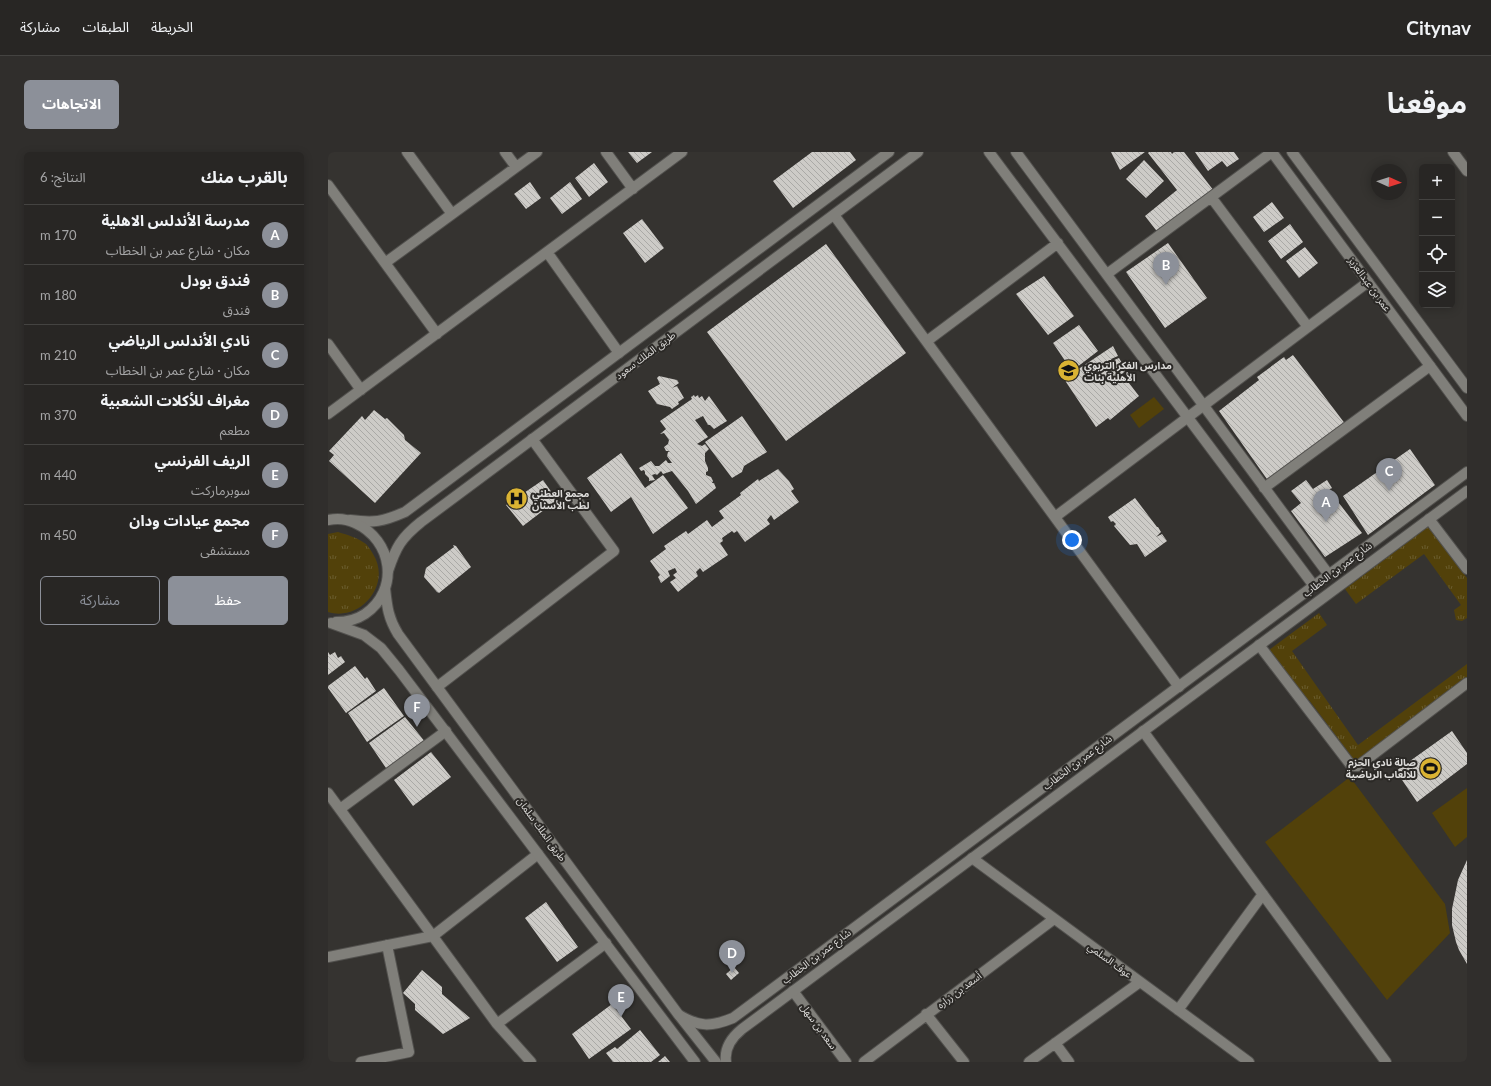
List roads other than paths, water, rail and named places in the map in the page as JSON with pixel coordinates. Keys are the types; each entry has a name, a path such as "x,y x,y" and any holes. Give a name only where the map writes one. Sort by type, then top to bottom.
{"street":[{"path":"407,152 452,214"},
{"path":"505,152 516,167"},
{"path":"385,263 537,152"},
{"path":"606,152 632,189"},
{"path":"328,414 682,152"},
{"name":"طريق الملك سعود","path":"329,519 372,522 405,512 889,152"},
{"name":"طريق الملك سعود","path":"388,571 401,540 412,529 918,152"},
{"path":"989,152 1314,586"},
{"path":"1016,152 1329,575"},
{"path":"1107,274 1272,152"},
{"name":"عمر بن عبدالعزيز","path":"1272,152 1467,416"},
{"name":"عمر بن عبدالعزيز","path":"1292,152 1467,388"},
{"path":"1460,155 1467,171"},
{"path":"328,185 437,334"},
{"path":"1211,197 1308,327"},
{"path":"834,214 1178,687"},
{"path":"927,341 1058,244"},
{"path":"547,252 619,353"},
{"path":"1055,517 1368,282"},
{"path":"328,344 361,390"},
{"path":"1264,488 1430,366"},
{"path":"437,687 614,551 532,439"},
{"name":"شارع عمر بن الخطاب","path":"678,1014 689,1020 705,1025 718,1024 733,1018 1467,472"},
{"name":"شارع عمر بن الخطاب","path":"726,1062 725,1056 727,1047 736,1033 1467,491"},
{"path":"1429,519 1467,569"},
{"path":"330,622 348,622 364,615 377,603 385,588 388,571 385,554 377,538 365,527 349,520"},
{"name":"طريق الملك سلمان","path":"385,588 387,608 391,623 678,1014 716,1062"},
{"name":"طريق الملك سلمان","path":"330,622 364,635 381,648 446,731 695,1062"},
{"path":"1259,646 1350,764 1354,766 1358,766 1467,682"},
{"path":"340,809 446,731"},
{"path":"1144,731 1386,1062"},
{"path":"328,792 497,1024 531,1062"},
{"path":"328,957 433,936 538,854"},
{"name":"عوف السلمي","path":"972,858 1249,1062"},
{"path":"1178,1010 1263,894"},
{"name":"أسعد بن زراره","path":"864,1062 1054,919"},
{"path":"497,1024 606,943"},
{"path":"367,1061 408,1052 387,945"},
{"path":"1029,1062 1140,982"},
{"name":"سعد بن سهل","path":"793,991 846,1062"},
{"path":"926,1014 964,1062"},
{"path":"1055,1043 1069,1062"}],"place":[{"name":"فندق بودل","path":"1166,285"},
{"name":"مدارس الفكر التربوي الأهلية بنات","path":"1069,371"},
{"name":"نادي الأندلس الرياضي","path":"1389,491"},
{"name":"مجمع العطني لطب الأسنان","path":"516,499"},
{"name":"مدرسة الأندلس الاهلية","path":"1326,522"},
{"name":"مجمع عيادات ودان","path":"417,727"},
{"name":"صالة نادي الحزم للالعاب الرياضية","path":"1431,768"},
{"name":"مغراف للأكلات الشعبية","path":"732,973"},
{"name":"الريف الفرنسي","path":"621,1017"}]}
